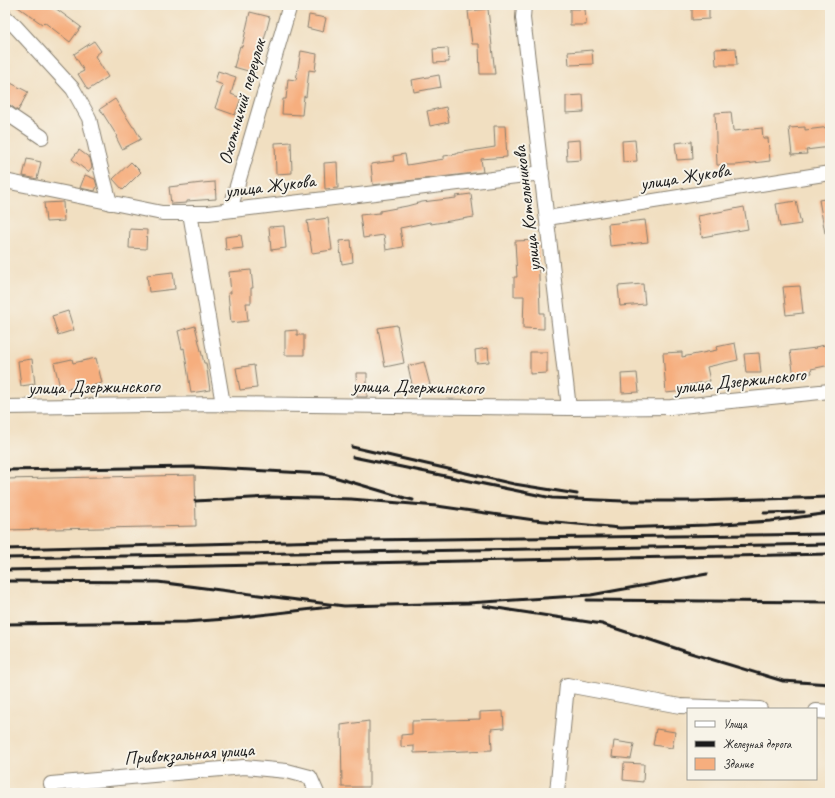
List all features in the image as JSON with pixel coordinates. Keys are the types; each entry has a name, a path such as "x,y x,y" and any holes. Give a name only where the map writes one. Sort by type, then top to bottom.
{"street":[{"name":"Охотничий переулок","path":"230,210 290,5"},
{"name":"улица Котельникова","path":"524,5 523,18 570,408"},
{"path":"5,17 73,89 90,118 98,158 110,203"},
{"path":"5,112 42,137"},
{"name":"улица Жукова","path":"5,181 162,213 208,213 542,173"},
{"name":"улица Жукова","path":"547,218 830,173"},
{"path":"190,213 223,404"},
{"name":"улица Дзержинского","path":"5,407 223,404 570,408 671,407 830,391"},
{"path":"556,793 567,685 680,706 733,708"},
{"path":"817,711 830,712"},
{"name":"Привокзальная улица","path":"52,784 244,767 287,770 310,777 317,793"}],"building":[{"path":"15,5 51,5 81,27 70,42 44,22 42,24"},
{"path":"692,5 709,5 709,19 692,20"},
{"path":"488,9 495,74 480,74 479,44 472,44 468,11"},
{"path":"570,9 585,9 586,25 570,25"},
{"path":"250,12 270,17 255,73 234,67 240,46 242,47"},
{"path":"309,15 326,18 323,32 307,28"},
{"path":"94,41 101,51 95,56 108,77 88,90 78,74 84,71 74,54"},
{"path":"448,48 449,62 434,63 433,49"},
{"path":"736,48 737,65 716,65 715,49"},
{"path":"592,50 593,64 569,65 568,52"},
{"path":"301,51 317,54 315,71 309,70 302,115 282,114 283,99 286,99 288,79 296,80"},
{"path":"218,71 236,77 231,94 241,98 235,115 215,108 223,85 215,82"},
{"path":"439,75 441,87 414,92 412,80"},
{"path":"5,80 28,92 18,111 10,105 5,104"},
{"path":"583,95 584,112 566,113 566,96"},
{"path":"115,99 141,139 122,149 116,137 117,136 100,109"},
{"path":"446,107 449,122 430,126 427,111"},
{"path":"731,112 734,131 762,128 763,138 768,138 770,161 736,165 717,165 715,113"},
{"path":"494,126 505,126 507,157 481,159 483,172 373,185 371,164 394,161 393,156 405,154 407,165 444,159 444,156 457,153 495,147"},
{"path":"805,127 805,130 830,127 830,147 806,150 807,154 792,155 789,128"},
{"path":"580,140 581,160 567,161 566,141"},
{"path":"635,140 637,161 623,162 622,141"},
{"path":"692,141 693,159 677,160 675,143"},
{"path":"291,142 292,173 276,174 275,143"},
{"path":"79,150 90,158 92,167 88,172 72,159"},
{"path":"27,159 41,162 37,179 23,176"},
{"path":"131,162 141,172 123,190 113,179"},
{"path":"337,162 338,188 325,189 324,163"},
{"path":"85,175 95,179 97,186 95,191 80,188"},
{"path":"215,182 216,199 187,201 187,203 171,204 169,187"},
{"path":"471,194 474,217 431,224 430,222 400,228 403,247 386,250 384,235 363,238 360,215 380,213 380,211 422,202 456,198 456,196"},
{"path":"830,198 830,232 825,233 819,200"},
{"path":"796,201 801,224 780,227 776,204"},
{"path":"63,202 64,221 46,222 44,203"},
{"path":"744,207 748,229 702,237 698,216"},
{"path":"328,218 332,250 312,253 307,221"},
{"path":"645,220 648,242 610,246 608,224"},
{"path":"284,226 286,248 271,250 269,227"},
{"path":"130,229 147,230 146,249 129,248"},
{"path":"241,235 243,248 226,250 225,237"},
{"path":"351,240 353,262 342,264 339,241"},
{"path":"538,240 540,313 544,313 544,329 523,328 524,296 514,296 514,277 517,277 515,241"},
{"path":"251,270 253,288 251,288 251,303 246,303 248,321 231,323 228,293 231,293 229,272"},
{"path":"173,272 175,289 149,292 147,275"},
{"path":"643,284 645,304 620,306 618,286"},
{"path":"800,286 803,313 786,315 783,287"},
{"path":"68,311 74,330 58,335 52,316"},
{"path":"397,325 404,363 385,367 378,328"},
{"path":"195,326 204,363 206,363 210,390 191,393 184,348 182,349 178,331"},
{"path":"297,330 297,335 304,335 304,355 285,355 285,331"},
{"path":"735,343 738,360 707,367 710,381 684,386 685,391 666,393 663,353 682,352 682,357 717,350 716,347"},
{"path":"830,344 830,365 811,369 812,373 794,376 790,351 816,348 815,347"},
{"path":"488,348 489,362 476,363 475,350"},
{"path":"530,352 547,352 547,373 530,374"},
{"path":"759,353 761,373 746,373 744,354"},
{"path":"96,358 102,383 84,388 84,385 61,391 54,363 72,359 73,363"},
{"path":"32,359 35,384 21,386 18,361"},
{"path":"424,362 430,385 413,389 408,366"},
{"path":"254,365 257,388 240,390 236,368"},
{"path":"356,373 367,373 367,397 357,397"},
{"path":"637,373 639,392 622,393 621,374"},
{"path":"195,475 196,526 5,530 5,479"},
{"path":"503,711 504,728 491,729 492,750 414,753 414,746 401,747 401,735 412,734 412,721 480,719 480,712"},
{"path":"369,721 369,787 342,787 341,725"},
{"path":"656,729 675,732 672,748 653,745"},
{"path":"614,741 634,744 631,759 612,757"},
{"path":"624,763 644,764 643,782 623,780"}],"railway":[{"path":"352,447 514,484 577,494"},
{"path":"353,457 552,498 623,501 694,501 830,497"},
{"path":"5,470 194,467 324,474 413,500"},
{"path":"195,501 270,497 351,499 437,506 534,520 620,528 771,521 830,513"},
{"path":"764,513 804,512"},
{"path":"5,549 366,540 830,534"},
{"path":"5,558 830,544"},
{"path":"5,570 830,554"},
{"path":"5,581 158,582 344,606 468,603 591,595 707,574"},
{"path":"587,600 830,602"},
{"path":"484,606 602,624 783,681 830,684"},
{"path":"5,624 186,622 330,607"}]}
